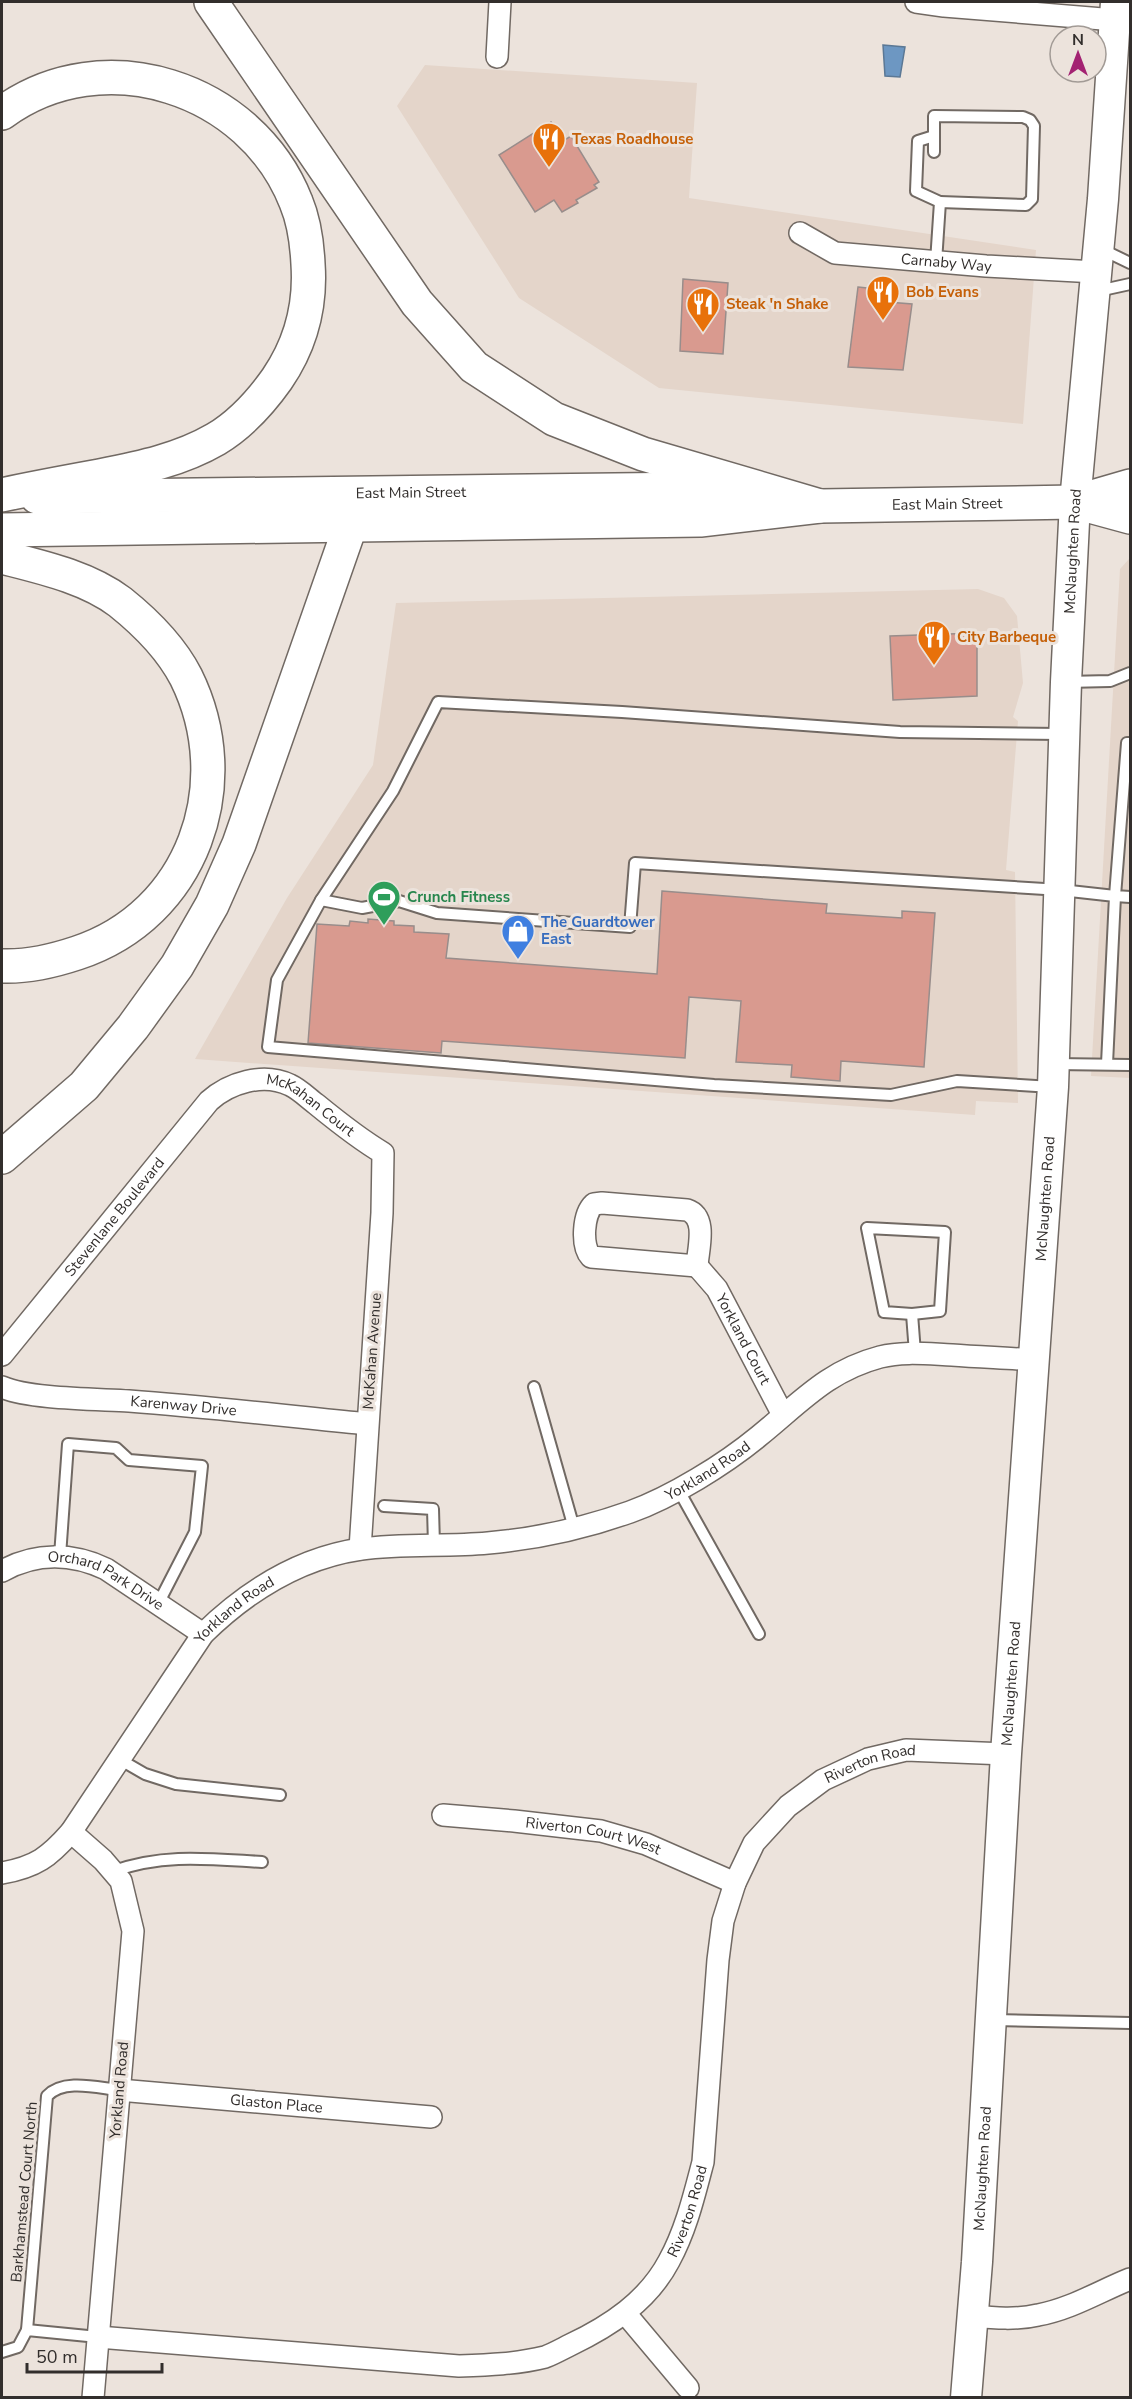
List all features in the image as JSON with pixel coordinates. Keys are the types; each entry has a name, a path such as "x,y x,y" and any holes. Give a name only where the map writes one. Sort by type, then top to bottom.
{"main road":[{"path":"211,2 417,303 474,367 554,418 573,426 643,454 820,506"},
{"path":"2,112 29,96 50,88 73,81 98,78 123,77 165,83 204,99 223,110 255,137 284,176 297,202 303,225 309,278 308,309 303,328 283,370 258,404 242,421 217,439 191,452 136,469 2,496"},
{"name":"East Main Street","path":"2,530 700,520 820,506 1075,502 1131,486"},
{"name":"East Main Street","path":"2,496 699,489 820,506"},
{"name":"East Main Street","path":"1075,502 1131,517"},
{"path":"2,1157 84,1086 133,1027 177,966 212,905 239,844 351,524"},
{"path":"2,557 81,581 119,601 152,632 170,652 185,676 195,699 207,749 208,778 201,827 192,849 166,892 131,927 92,948 38,964 2,966"}],"street":[{"path":"497,57 500,2"},
{"path":"916,2 944,6 1115,11"},
{"name":"McNaughten Road","path":"966,2397 1006,1754 1054,1075 1066,682 1075,502 1116,76 1115,11"},
{"name":"Carnaby Way","path":"800,233 835,253 936,262 1096,270"},
{"name":"McKahan Court","path":"232,1084 255,1080 289,1084 363,1141 383,1153"},
{"name":"Stevenlane Boulevard","path":"2,1355 209,1101 219,1091 232,1084"},
{"name":"McKahan Avenue","path":"360,1549 382,1213 383,1153"},
{"path":"602,1203 694,1212 699,1217 700,1225 697,1266 591,1257 586,1252 585,1244 589,1209 594,1204 602,1203"},
{"name":"Yorkland Court","path":"697,1266 717,1289 783,1415"},
{"name":"Yorkland Road","path":"93,2397 133,1932 125,1893 114,1871 72,1832 203,1634 230,1608 258,1588 308,1563 360,1549 488,1543 530,1538 631,1512 678,1489 742,1448 834,1374 880,1357 915,1353 1034,1360"},
{"name":"Karenway Drive","path":"2,1387 10,1391 53,1396 182,1405 367,1424"},
{"name":"Orchard Park Drive","path":"2,1570 28,1560 60,1556 75,1558 106,1569 203,1634"},
{"name":"Riverton Road","path":"98,2337 459,2366 502,2365 547,2356 590,2336 625,2313 644,2296 669,2263 685,2229 703,2162 723,1921 735,1883 754,1843 788,1806 823,1780 868,1759 906,1750 1006,1754"},
{"name":"Riverton Court West","path":"442,1815 601,1831 646,1844 735,1883"},
{"path":"2,1873 31,1865 53,1853 72,1832"},
{"name":"Glaston Place","path":"119,2090 431,2117"},
{"path":"972,2316 1007,2318 1039,2315 1129,2283"},
{"path":"625,2313 688,2388"}],"lane":[{"path":"934,136 918,141 915,191 940,202 1026,205 1032,199 1034,126 1030,120 1023,117 934,116 934,136 934,152"},
{"path":"936,262 940,202"},
{"path":"1096,270 1131,263"},
{"path":"1096,270 1131,284"},
{"path":"1066,682 1110,681 1131,673"},
{"path":"1065,734 900,732 622,712 438,702 393,791 321,900 277,980 268,1047 702,1084 891,1095 957,1081 1054,1075 1107,1064 1131,1065"},
{"path":"1107,1064 1115,896 1127,742 1131,743"},
{"path":"321,900 362,908 399,901 437,913 630,927 635,863 1061,890 1131,897"},
{"path":"867,1228 945,1232 940,1311 912,1314 884,1312 867,1228"},
{"path":"912,1314 915,1353"},
{"path":"534,1388 574,1528"},
{"path":"60,1556 68,1444 116,1448 129,1460 202,1466 195,1532 158,1604"},
{"path":"678,1489 759,1634"},
{"path":"384,1506 434,1509 434,1545"},
{"path":"119,1759 145,1774 176,1784 280,1795"},
{"path":"114,1871 139,1862 185,1857 262,1862"},
{"path":"990,2020 1131,2023"},
{"name":"Barkhamstead Court North","path":"27,2330 47,2096 60,2087 119,2090"},
{"path":"2,2352 18,2347 27,2330 98,2337"}],"shaded area":[{"path":"425,65 697,83 689,198 1036,250 1023,424 659,388 519,298 397,106"},
{"path":"1130,558 1130,1078 1091,1076 1120,569"},
{"path":"978,589 1004,598 1017,616 1023,683 1013,717 1018,721 1006,870 1015,872 1018,1103 976,1101 975,1115 195,1059 287,898 373,765 396,603"}],"water":[{"path":"883,45 905,47 900,77 885,76"}],"building":[{"name":"Texas Roadhouse","path":"551,122 563,141 571,136 599,182 594,185 597,188 576,200 578,203 562,212 554,200 535,212 499,155"},
{"name":"Steak 'n Shake","path":"683,279 728,283 723,354 680,351"},
{"name":"Bob Evans","path":"858,287 876,289 875,301 912,304 903,370 848,367"},
{"name":"City Barbeque","path":"977,633 977,696 893,700 890,636"},
{"path":"662,891 827,904 826,913 902,918 902,911 935,913 924,1067 841,1061 840,1081 791,1077 792,1065 736,1062 741,1001 689,997 685,1058 442,1041 441,1053 308,1043 317,924 349,926 350,921 368,923 368,919 394,921 394,925 414,926 414,932 449,934 446,958 657,974"}],"place":[{"name":"Texas Roadhouse","path":"549,168"},
{"name":"Bob Evans","path":"883,321"},
{"name":"Steak 'n Shake","path":"703,333"},
{"name":"City Barbeque","path":"934,666"},
{"name":"Crunch Fitness","path":"384,926"},
{"name":"The Guardtower East","path":"518,960"}]}
